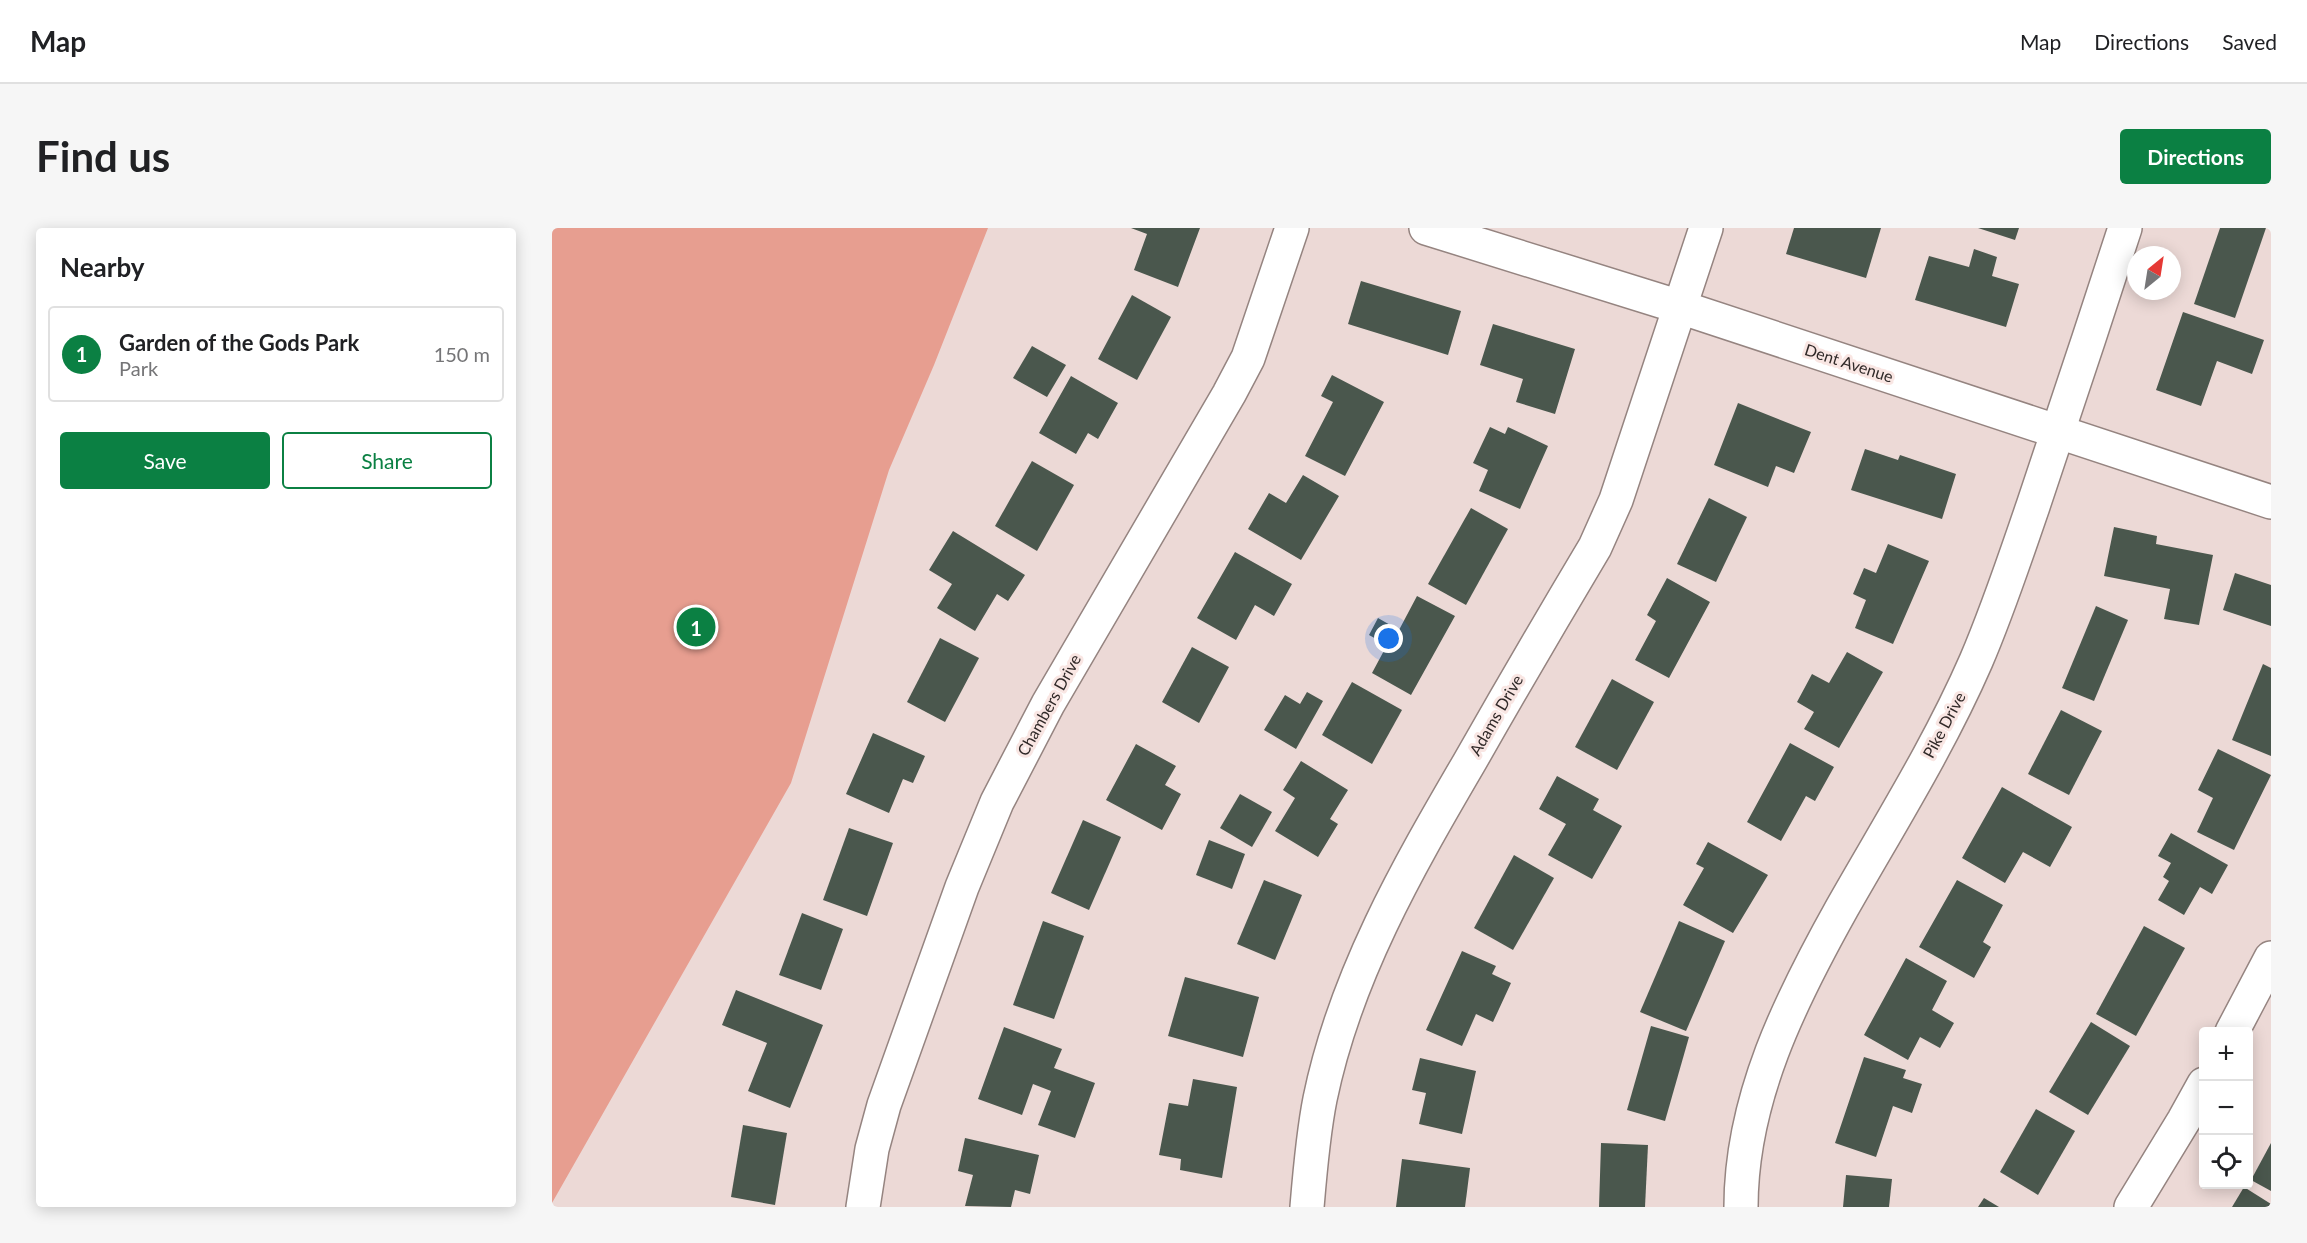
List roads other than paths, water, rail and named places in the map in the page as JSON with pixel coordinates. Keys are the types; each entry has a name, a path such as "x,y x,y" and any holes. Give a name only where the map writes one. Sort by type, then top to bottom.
{"street":[{"name":"Chambers Drive","path":"863,1207 872,1149 884,1105 962,887 997,802 1048,704 1248,358 1292,228"},
{"name":"Dent Avenue","path":"1426,228 1680,308 2271,502"},
{"name":"Adams Drive","path":"1307,1207 1312,1149 1320,1098 1347,1007 1369,951 1390,904 1426,836 1594,547 1616,500 1706,228"},
{"name":"Pike Drive","path":"1741,1207 1741,1183 1746,1141 1768,1061 1810,965 1952,712 1976,661 1996,611 2058,431 2125,228"},
{"path":"2235,1027 2271,958"},
{"path":"2131,1207 2199,1093"}],"place":[{"name":"Garden of the Gods Park","path":"696,627"}]}
